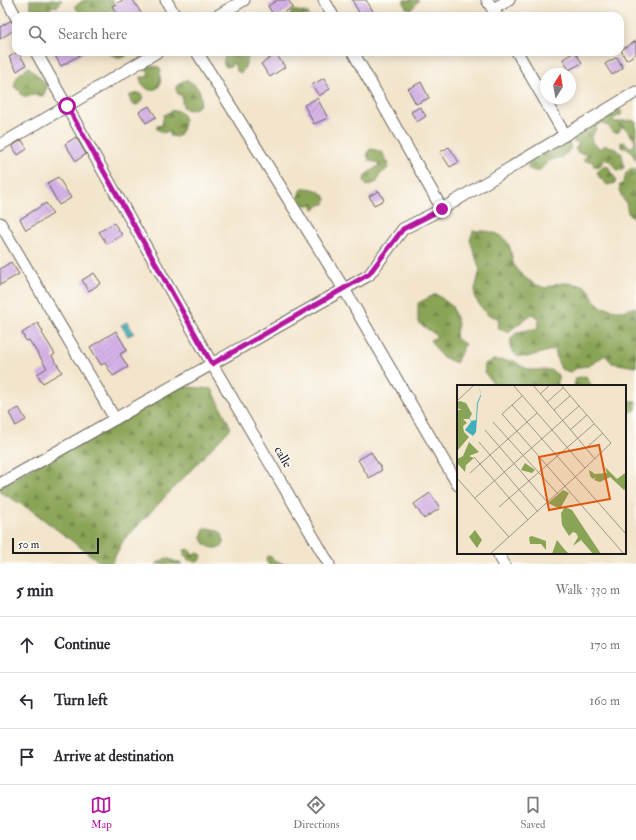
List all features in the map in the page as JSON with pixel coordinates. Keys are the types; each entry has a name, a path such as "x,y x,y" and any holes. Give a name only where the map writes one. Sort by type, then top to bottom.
{"street":[{"path":"7,0 14,12"},
{"path":"166,0 173,12"},
{"path":"224,12 244,0"},
{"path":"324,0 331,12"},
{"path":"492,8 509,0"},
{"name":"calle","path":"38,56 212,364 329,564"},
{"path":"0,144 150,56"},
{"path":"199,56 344,289 457,483"},
{"path":"355,56 442,209"},
{"path":"519,56 565,135"},
{"path":"1,482 115,419 369,274 403,229 442,209 636,92"},
{"path":"0,223 115,419"},
{"path":"499,554 504,564"}],"green space":[{"path":"29,0 62,0 57,7 52,6 49,12 31,8"},
{"path":"84,0 112,0 119,12 79,12 75,6"},
{"path":"404,0 419,0 412,9 406,8"},
{"path":"292,10 303,12 291,12"},
{"path":"225,56 249,56 241,73 237,71 233,62 231,66 226,67 223,63"},
{"path":"146,66 159,67 161,71 160,85 156,89 149,90 142,83 141,77 146,77 149,74 145,68"},
{"path":"29,67 48,85 43,96 34,95 25,97 21,94 20,90 14,87 18,75"},
{"path":"186,80 194,84 199,90 201,96 200,105 191,110 184,108 182,96 178,94 176,89 179,83"},
{"path":"140,93 143,97 141,102 137,105 132,104 130,95"},
{"path":"616,108 620,110 621,115 614,118 613,121 631,120 636,122 636,160 630,150 621,147 621,142 626,143 630,147 634,145 635,140 629,131 622,127 619,132 613,132 610,127 603,124 599,120 608,114 610,115"},
{"path":"177,110 183,115 184,123 182,130 177,137 170,136 170,131 163,133 157,129 157,126 162,125 164,115 171,111"},
{"path":"591,124 596,126 592,139 593,143 599,148 602,148 603,146 611,147 622,154 623,169 619,171 612,162 605,159 600,166 594,166 592,161 585,161 583,159 587,156 586,154 577,152 576,149 579,144 578,142 574,142 572,139 573,135"},
{"path":"567,138 570,149 562,158 549,161 538,171 529,169 527,165 529,160 549,152 552,148"},
{"path":"371,149 383,153 389,165 387,169 380,174 377,182 367,186 364,179 365,176 379,165 378,163 370,161 368,158 369,150"},
{"path":"605,165 608,166 616,179 615,183 607,185 599,177 597,172"},
{"path":"635,168 636,220 628,213 626,203 619,190 620,185 624,182 626,173 630,169"},
{"path":"304,188 314,189 323,194 326,199 325,204 320,205 316,209 311,205 301,204 298,197"},
{"path":"473,231 495,233 504,238 510,248 515,267 525,277 537,285 546,288 555,284 565,283 583,285 590,291 594,300 602,307 622,311 636,307 636,367 612,363 605,355 589,366 579,367 570,372 561,369 555,349 527,357 517,356 510,348 511,338 518,332 537,328 540,319 532,314 508,332 499,329 498,318 488,315 481,307 475,298 475,289 480,270 470,240"},
{"path":"436,294 452,306 458,324 455,338 465,344 456,363 441,356 430,340 437,337 435,334 418,323 418,303"},
{"path":"494,360 514,361 531,370 551,370 558,375 558,385 494,385 485,373 484,364"},
{"path":"586,376 591,385 574,385 576,378"},
{"path":"176,386 212,389 231,428 123,541 111,564 105,564 97,560 31,510 0,492 0,486"},
{"path":"629,401 636,401 636,410 628,413 626,403"},
{"path":"205,528 214,529 222,535 222,547 213,548 205,544 202,537"},
{"path":"189,549 193,554 198,553 202,555 201,560 196,562 187,559 184,556 184,550"},
{"path":"267,556 272,557 276,561 284,564 268,564 266,561"},
{"path":"166,558 182,564 156,564"}],"water":[{"path":"127,322 134,333 128,336 121,325"}],"building":[{"path":"123,0 133,0 140,12 116,12 112,6"},
{"path":"277,0 288,0 293,7 285,12 272,12 268,6"},
{"path":"352,0 366,0 373,11 371,12 359,12"},
{"path":"10,21 12,22 12,32 0,39 0,27"},
{"path":"636,41 636,54 626,60 624,56 624,48"},
{"path":"12,55 20,56 26,65 17,71 9,57"},
{"path":"55,56 78,56 61,66"},
{"path":"273,56 277,56 285,67 270,77 261,64"},
{"path":"568,56 578,56 582,63 573,68 568,68 563,59"},
{"path":"617,57 623,68 612,75 605,64"},
{"path":"324,78 330,89 319,96 312,85"},
{"path":"421,82 429,98 416,104 408,89"},
{"path":"317,98 328,118 314,124 304,105"},
{"path":"149,106 156,117 146,123 139,112"},
{"path":"420,107 426,116 417,122 411,112"},
{"path":"76,137 86,154 76,161 65,144"},
{"path":"22,140 27,149 18,155 12,146"},
{"path":"449,147 459,162 450,167 440,152"},
{"path":"58,177 71,198 59,205 47,183"},
{"path":"379,191 384,200 374,205 369,196"},
{"path":"46,203 53,214 26,230 20,219"},
{"path":"114,223 122,235 107,244 99,232"},
{"path":"11,262 19,274 0,285 0,269"},
{"path":"94,273 101,283 89,291 82,280"},
{"path":"38,323 43,332 42,333 55,354 52,356 62,372 43,383 37,374 47,368 29,340 26,341 22,333"},
{"path":"116,331 127,350 120,354 128,367 113,376 105,363 101,365 90,347"},
{"path":"19,408 26,420 16,426 9,413"},
{"path":"371,452 382,470 369,478 358,460"},
{"path":"430,493 440,508 424,519 414,504"}],"route":[{"path":"67,106 212,364 369,274 403,229 442,209"}]}
